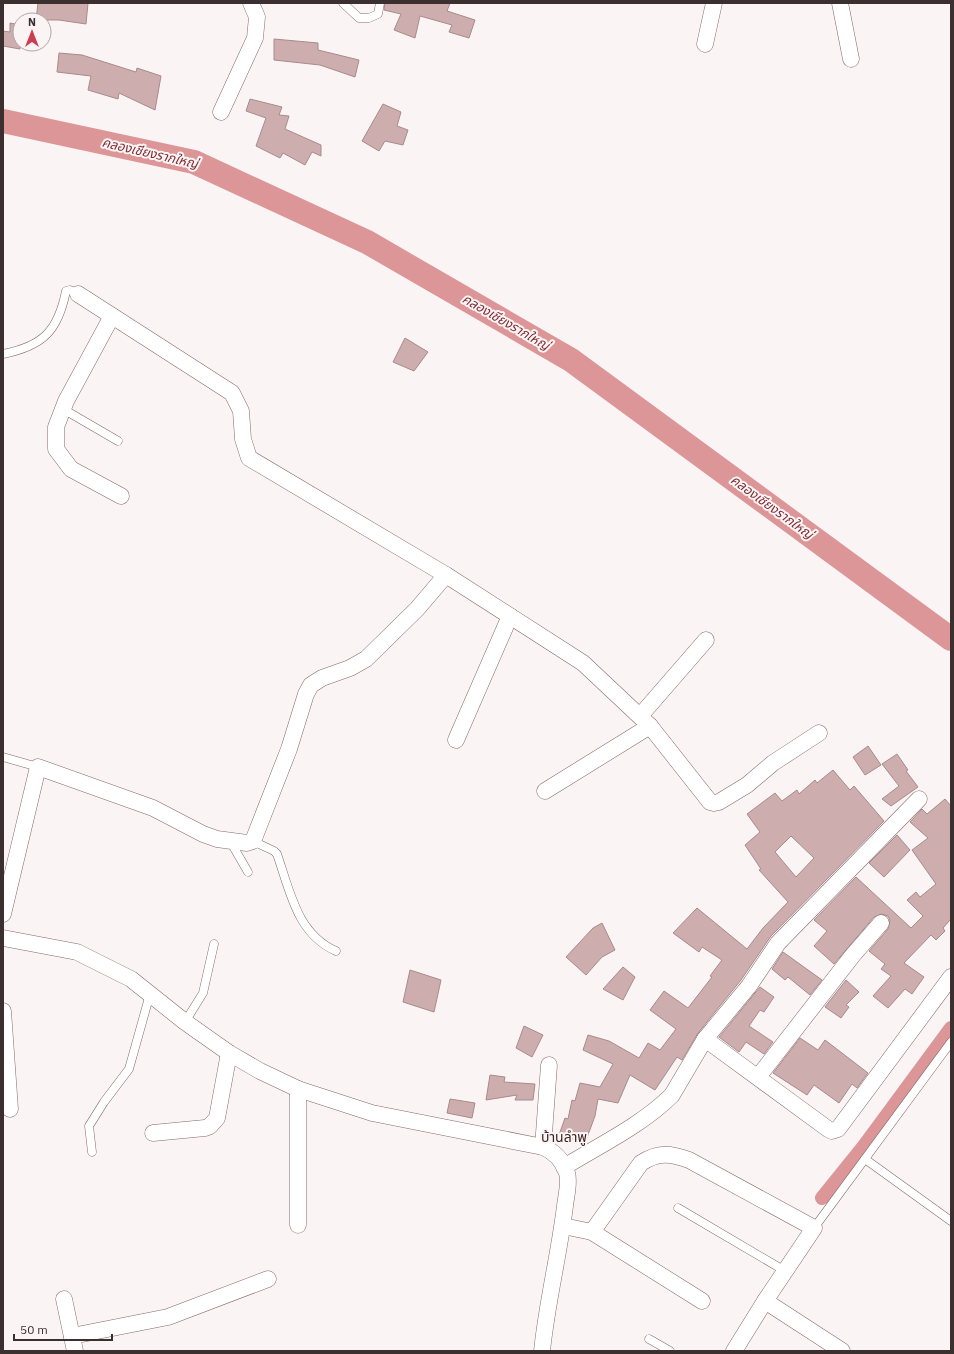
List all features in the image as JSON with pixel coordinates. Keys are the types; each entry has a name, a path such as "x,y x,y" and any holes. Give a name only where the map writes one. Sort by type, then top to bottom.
{"street":[{"path":"221,112 255,38 257,17 251,3"},
{"path":"705,44 714,3"},
{"path":"840,3 851,59"},
{"path":"78,294 232,393 241,411 243,439 249,458 446,575 584,663 645,721 710,802 714,803 747,785 774,763 820,733"},
{"path":"112,316 63,409 56,427 56,449 71,469 121,496"},
{"path":"3,914 38,766 159,810 203,834 247,843 253,841 289,749 306,694 312,685 322,678 350,668 366,659 416,610 446,575"},
{"path":"456,740 510,616"},
{"path":"545,791 645,721 706,640"},
{"path":"564,1168 646,1117 672,1095 705,1040 749,986 778,943 919,799"},
{"path":"758,1077 853,955 881,923"},
{"path":"3,938 76,952 130,978 185,1022 229,1053 260,1071 298,1089 377,1115 543,1147 552,1151 560,1158 568,1173 568,1184 563,1226 542,1351"},
{"path":"705,1040 832,1131 838,1129 951,977"},
{"path":"3,1011 10,1109"},
{"path":"153,1132 205,1128 213,1123 217,1118 229,1053"},
{"path":"543,1147 549,1065"},
{"path":"298,1089 298,1225"},
{"path":"592,1232 641,1163 652,1156 673,1154 688,1160 814,1228 765,1301 734,1351"},
{"path":"563,1226 592,1232 702,1301"},
{"path":"64,1298 73,1344 168,1317 268,1279"},
{"path":"765,1301 842,1351"}],"lane":[{"path":"343,3 359,18 369,18 378,14 380,3"},
{"path":"3,354 34,344 47,336 57,322 66,291 70,290 78,294"},
{"path":"63,409 118,441"},
{"path":"3,757 38,766"},
{"path":"230,840 248,872"},
{"path":"253,841 274,851 277,854 296,912 301,921 317,941 336,951"},
{"path":"185,1022 203,993 214,944"},
{"path":"92,1152 89,1126 104,1102 130,1068 150,994"},
{"path":"814,1228 951,1042"},
{"path":"865,1159 951,1221"},
{"path":"678,1208 785,1271"},
{"path":"648,1339 670,1351"}],"building":[{"path":"38,3 88,3 86,24 52,20 52,12 37,12"},
{"path":"385,3 450,3 447,11 475,20 469,38 449,32 452,25 420,16 415,38 394,30 401,14 384,10"},
{"path":"10,23 12,23 12,48 3,46 3,31 10,32"},
{"path":"274,39 318,43 318,50 359,60 355,77 320,65 274,60"},
{"path":"59,53 82,55 136,72 137,68 161,76 155,110 119,93 118,99 88,90 91,76 57,72"},
{"path":"250,99 282,107 279,115 289,116 285,129 321,145 321,156 312,152 305,165 283,153 280,158 256,146 266,118 246,111"},
{"path":"383,104 401,112 397,126 408,130 403,145 385,141 379,151 362,141"},
{"path":"405,338 428,352 414,371 393,362"},
{"path":"868,746 881,765 865,775 853,757"},
{"path":"897,754 908,770 906,771 918,787 891,806 882,799 899,786 882,764"},
{"path":"833,770 850,790 854,786 884,821 771,936 741,980 698,1033 682,1060 677,1057 655,1090 630,1075 618,1103 598,1099 595,1116 585,1143 559,1135 565,1118 568,1119 572,1100 575,1101 580,1083 600,1087 613,1064 583,1050 588,1035 609,1041 639,1058 648,1043 660,1050 676,1029 650,1010 664,991 688,1008 712,977 710,976 722,960 702,947 699,952 673,933 697,908 747,949 763,928 788,902 759,870 761,869 745,845 760,832 747,814 775,793 782,801 797,790 799,794 815,780 817,783","holes":["791,836 814,858 796,877 775,852"]},
{"path":"945,799 951,806 951,919 943,928 945,931 936,940 931,935 904,963 924,977 912,994 905,989 888,1008 873,996 891,976 881,969 885,964 869,951 888,929 890,920 888,916 882,914 874,917 834,964 814,946 827,931 814,920 856,877 911,928 923,916 907,900 916,892 920,897 936,884 912,850 928,838 910,822 922,809 927,814"},
{"path":"897,835 910,850 884,877 869,863"},
{"path":"602,923 615,950 602,957 586,975 566,957 593,928"},
{"path":"783,952 822,980 810,995 788,977 785,980 772,969"},
{"path":"623,967 635,977 623,1000 603,989"},
{"path":"410,970 441,980 434,1012 403,1002"},
{"path":"846,980 859,992 846,1005 849,1007 841,1018 825,1007"},
{"path":"760,987 774,997 764,1012 760,1010 749,1026 773,1042 764,1054 746,1042 739,1052 719,1037"},
{"path":"524,1026 543,1035 532,1057 516,1048"},
{"path":"800,1038 818,1050 825,1040 868,1073 857,1088 852,1084 839,1103 814,1085 807,1095 773,1073"},
{"path":"490,1075 505,1077 504,1082 535,1084 533,1100 515,1100 517,1095 486,1100"},
{"path":"450,1099 475,1103 472,1118 447,1113"}],"waterway":[{"name":"คลองเชียงรากใหญ่","path":"3,121 194,162 367,242 571,360 951,639"},
{"path":"822,1198 864,1146 951,1028"}],"district":[{"name":"บ้านลำพู","path":"564,1137"}]}
